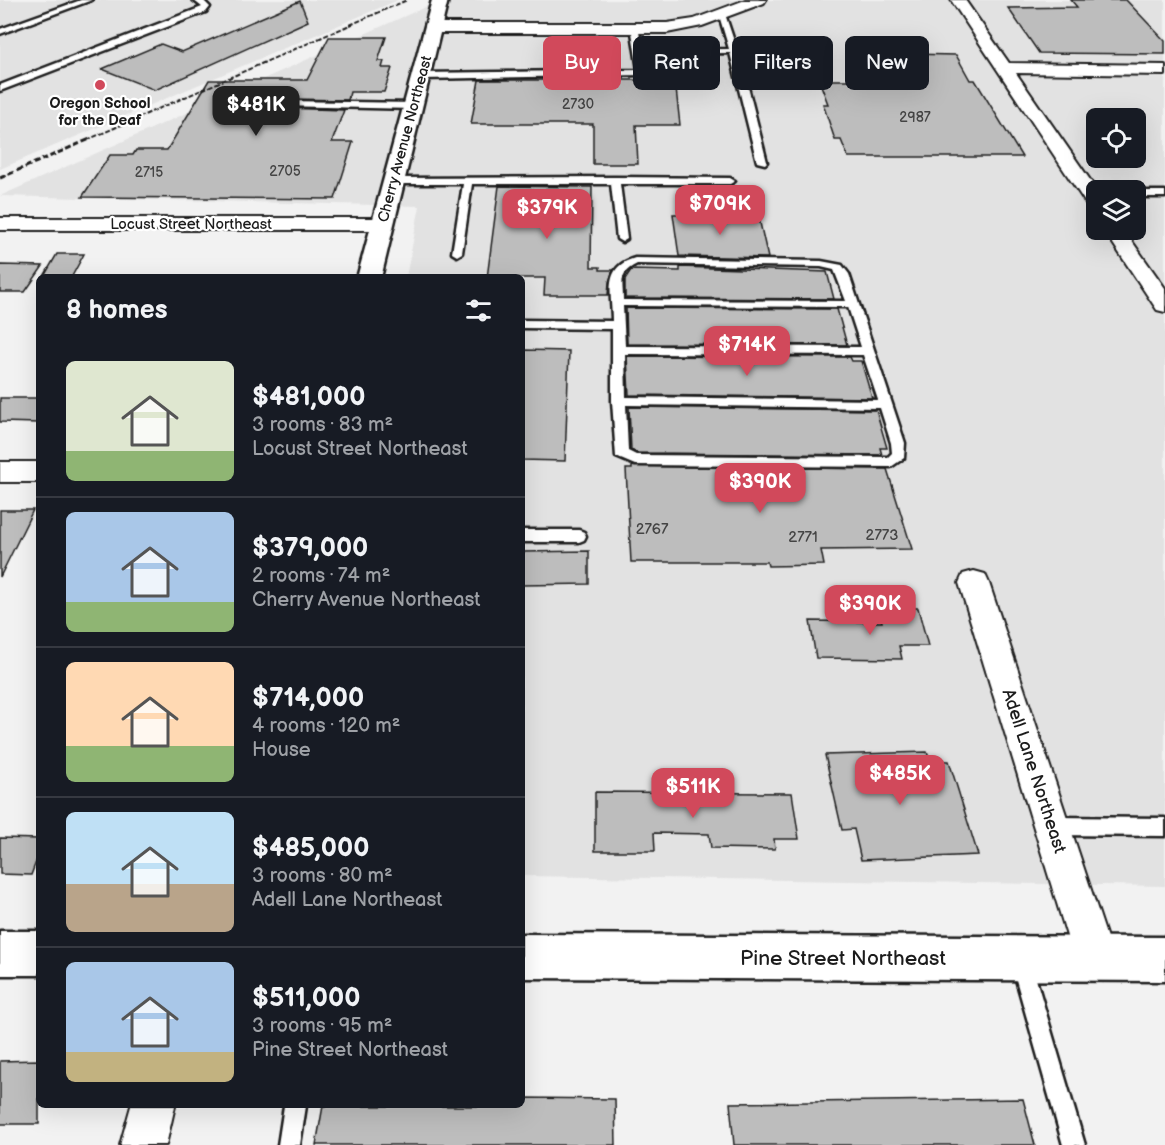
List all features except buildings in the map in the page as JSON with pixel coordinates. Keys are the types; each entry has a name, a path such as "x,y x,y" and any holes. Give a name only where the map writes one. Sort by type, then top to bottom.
{"main road":[{"name":"Cherry Avenue Northeast","path":"370,274 440,0"},
{"path":"0,953 36,953"},
{"name":"Pine Street Northeast","path":"525,956 1165,959"}],"street":[{"path":"434,28 680,26 759,0"},
{"path":"958,0 1086,185"},
{"path":"1005,68 1165,70"},
{"name":"Locust Street Northeast","path":"0,224 383,224"},
{"path":"1121,240 1165,305"},
{"path":"0,472 36,472"},
{"name":"Adell Lane Northeast","path":"974,583 1094,959"},
{"path":"143,1145 152,1108"}],"lane":[{"path":"0,32 88,0"},
{"path":"0,88 203,10 206,7 204,3 197,0"},
{"path":"722,14 732,45"},
{"path":"634,28 636,36"},
{"path":"422,76 633,72"},
{"path":"744,90 762,162"},
{"path":"283,105 414,106"},
{"path":"615,180 622,239"},
{"path":"394,181 730,181"},
{"path":"457,253 468,181"},
{"path":"1146,194 1165,194"},
{"path":"635,261 837,267 843,274 853,304 898,443 899,455 891,462 635,460 621,454 617,303 617,274 622,267 635,261"},
{"path":"617,303 853,304"},
{"path":"525,324 617,325"},
{"path":"618,350 868,351"},
{"path":"618,400 885,404"},
{"path":"525,536 579,536"},
{"path":"1052,826 1165,827"},
{"path":"1020,959 1074,1145"},
{"path":"289,1145 295,1108"}],"shaded area":[{"name":"Oregon School for the Deaf","path":"0,0 398,0 0,169"},
{"path":"441,0 1165,0 1165,886 525,876 525,274 407,274 420,206 0,196"}],"railway":[{"path":"87,140 407,0"},
{"path":"0,178 90,139"}],"place":[{"name":"Oregon School for the Deaf","path":"100,85"}]}
